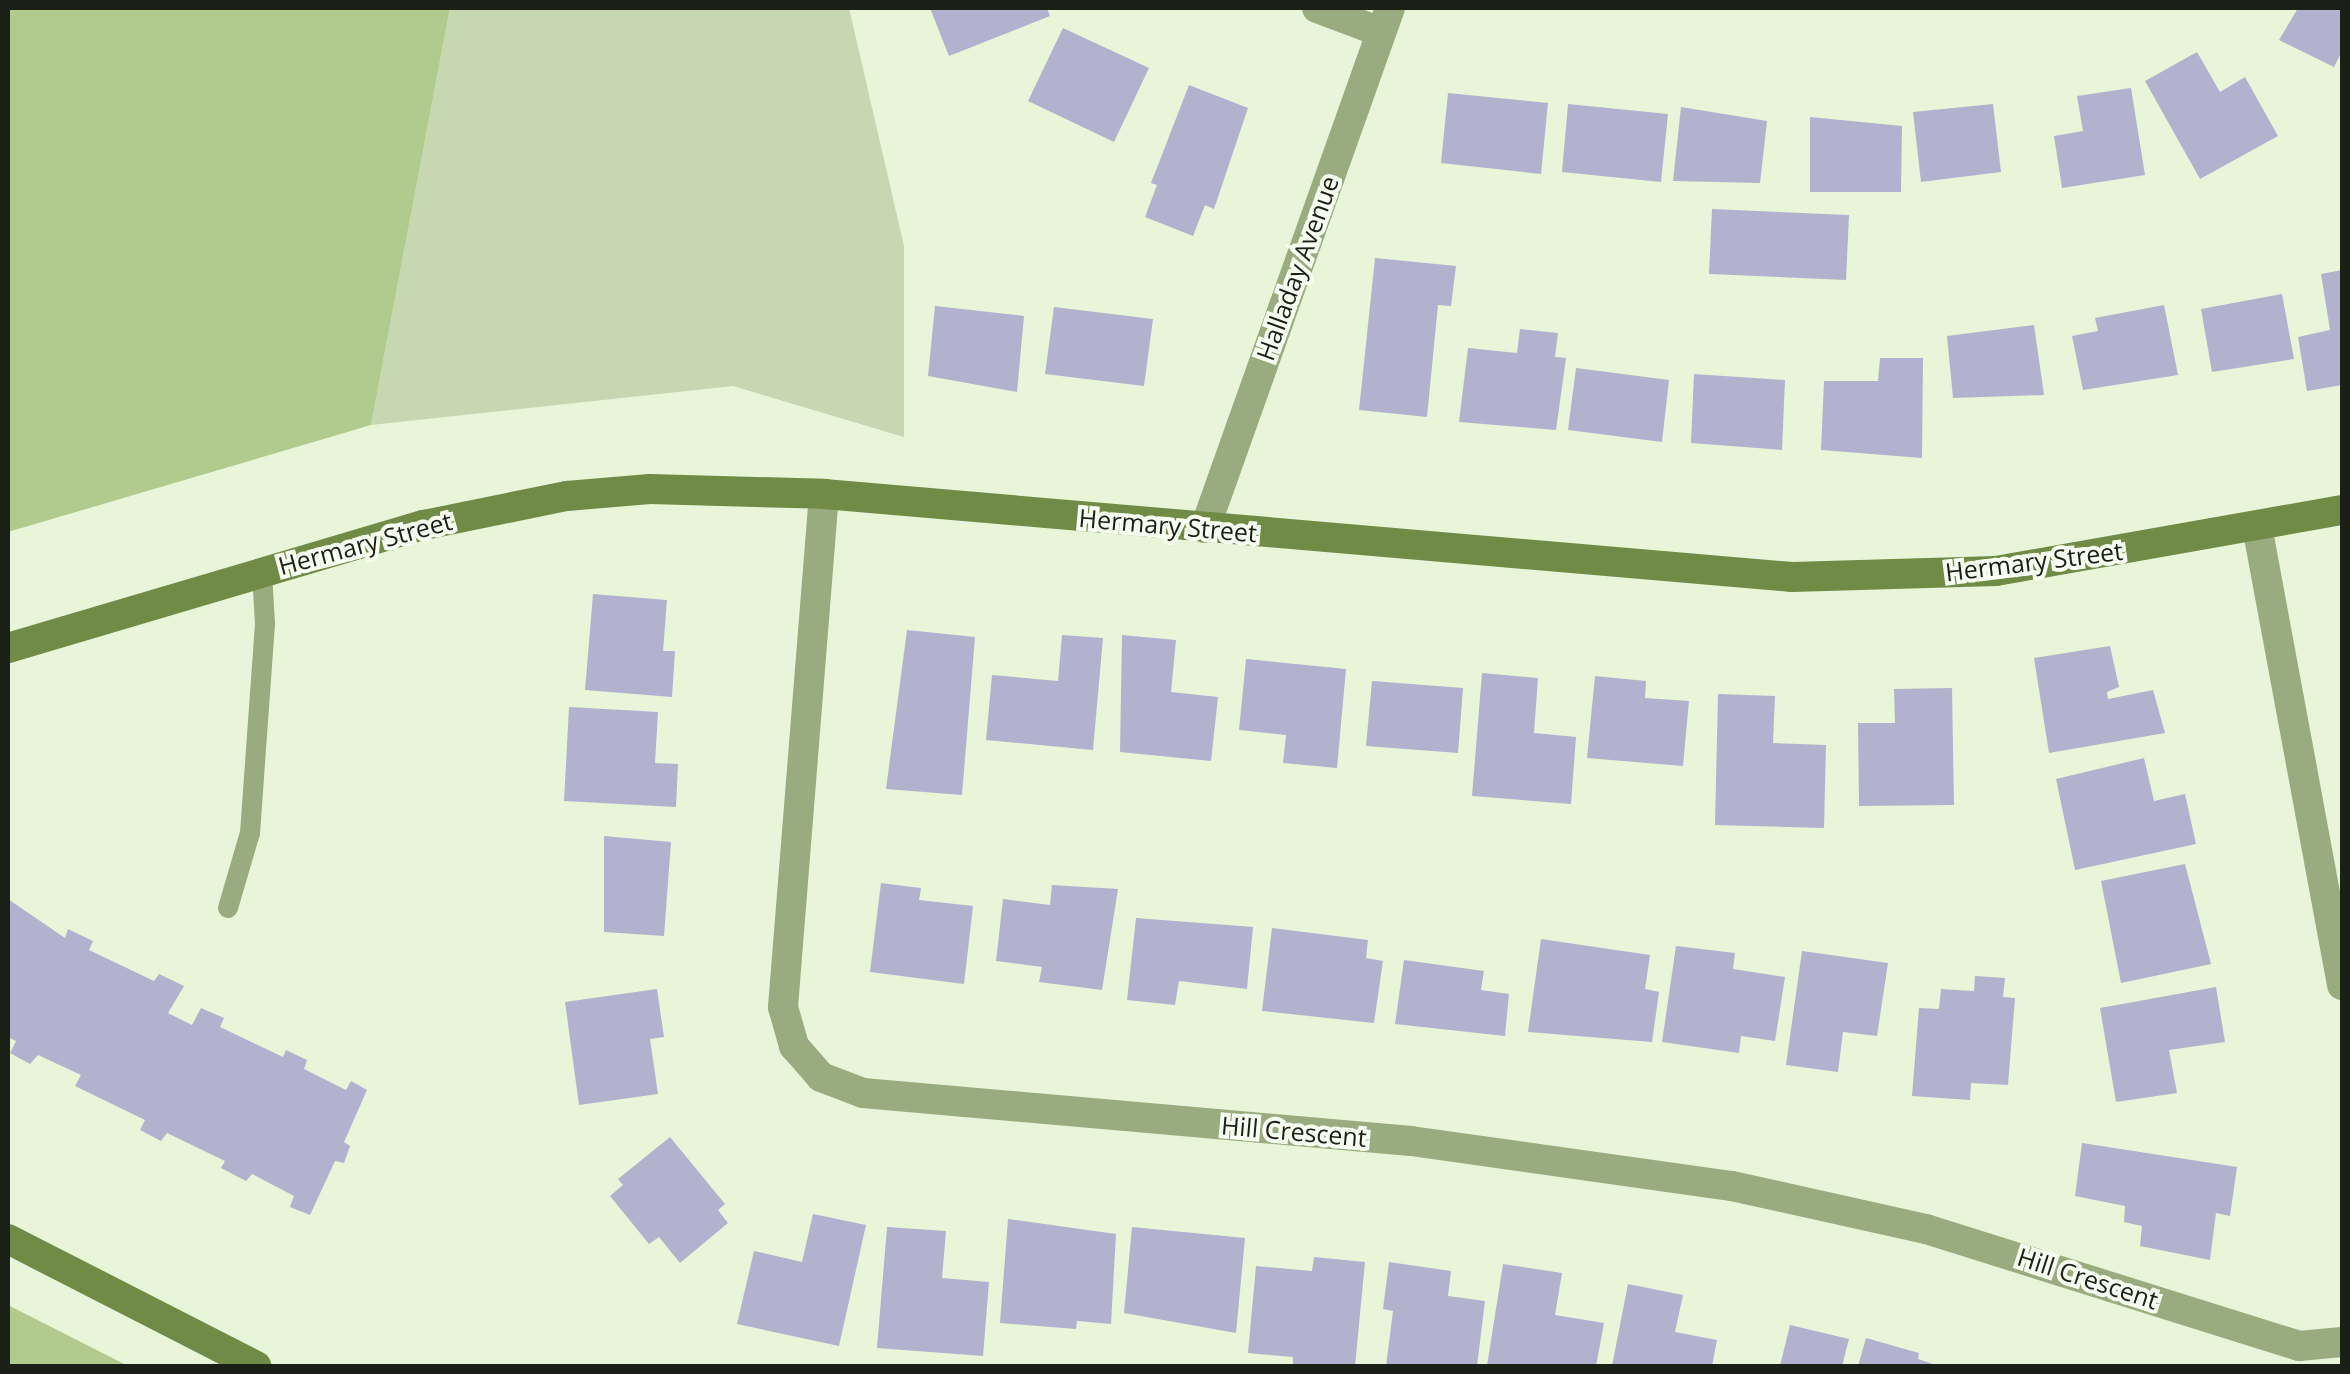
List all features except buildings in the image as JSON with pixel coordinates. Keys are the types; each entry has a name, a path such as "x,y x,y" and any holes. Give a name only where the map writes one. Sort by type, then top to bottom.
{"street":[{"path":"1316,8 1386,20"},
{"name":"Halladay Avenue","path":"1205,528 1386,20"},
{"name":"Hermary Street","path":"8,648 424,526 567,496 724,487 1792,576 1996,571 2342,510"},
{"name":"Hill Crescent","path":"824,494 782,1006 794,1046 820,1077 863,1094 1411,1141 1732,1186 2002,1250 2298,1346 2342,1342"},
{"path":"2257,526 2342,985"},
{"path":"8,1239 256,1366"}],"lane":[{"path":"228,908 250,833 264,624 262,572"}],"green space":[{"path":"8,8 450,8 371,425 8,532"},
{"path":"450,8 849,8 904,246 904,437 733,386 371,425"},
{"path":"8,1305 128,1366 8,1366"}]}
